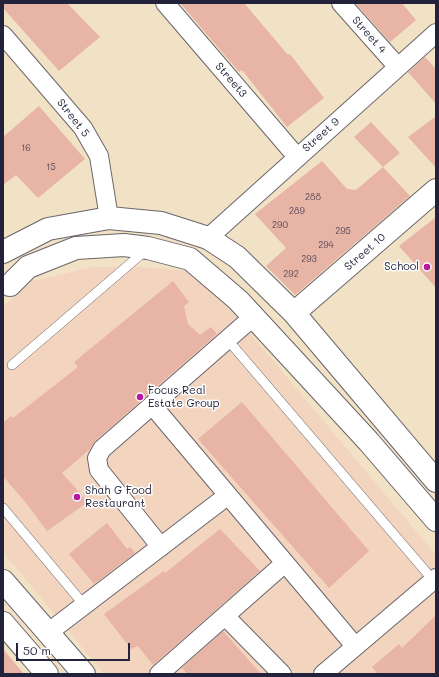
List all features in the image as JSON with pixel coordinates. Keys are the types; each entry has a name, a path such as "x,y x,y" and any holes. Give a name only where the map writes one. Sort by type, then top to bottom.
{"street":[{"name":"Street3","path":"165,3 297,157"},
{"name":"Street 4","path":"341,3 397,66"},
{"name":"Street 9","path":"208,238 397,66 436,33"},
{"name":"Street 5","path":"3,35 83,128 99,156 109,218"},
{"name":"Street 10","path":"294,313 436,190"},
{"path":"3,252 48,230 109,218 161,223 208,238 237,257 294,313 387,425 436,480"},
{"path":"7,291 28,267 76,248 124,245 148,248 190,259 238,300 369,442 436,520"},
{"path":"3,263 9,271 7,291"},
{"path":"161,547 99,470 97,458 102,449 253,317"},
{"path":"152,405 227,496 355,646"},
{"path":"369,442 387,425"},
{"path":"49,632 227,496"},
{"path":"159,674 285,563"},
{"path":"323,674 434,579"},
{"path":"3,581 84,674"},
{"path":"225,616 282,674"},
{"path":"3,623 47,674"}],"lane":[{"path":"12,365 148,248"},
{"path":"227,339 434,579"},
{"path":"3,508 85,606"}],"shaded area":[{"path":"92,267 137,267 190,271 223,301 436,555 436,674 104,674 3,552 3,307 29,282"}],"building":[{"path":"3,3 67,3 100,37 59,71 3,8"},
{"path":"180,3 244,3 288,55 290,54 324,98 287,127 242,70 239,72"},
{"path":"355,3 402,3 416,20 390,42"},
{"path":"425,57 436,69 436,104 408,72"},
{"path":"39,106 85,159 38,198 16,175 3,185 3,137"},
{"path":"436,116 436,168 408,137"},
{"path":"371,122 400,153 383,167 354,137"},
{"path":"322,161 347,189 356,190 383,167 410,196 295,295 266,266 286,248 255,214"},
{"name":"School","path":"436,217 436,288 399,246"},
{"path":"173,281 189,302 184,306 188,324 200,335 211,327 217,334 95,441 89,450 62,473 88,502 47,531 3,476 3,423 11,416 13,418 78,367 74,362"},
{"path":"242,402 369,551 329,588 198,439"},
{"path":"107,523 127,549 130,547 135,553 94,584 69,554"},
{"path":"220,529 260,571 153,665 138,646 131,649 104,614 164,571 165,573"},
{"path":"436,615 436,674 378,674 372,667 399,644 402,648"},
{"path":"223,631 261,674 187,674 182,668"},
{"path":"3,649 24,674 3,674"}],"place":[{"name":"School","path":"427,267"},
{"name":"Focus Real Estate Group","path":"140,397"},
{"name":"Shah G Food Restaurant","path":"77,497"}]}
